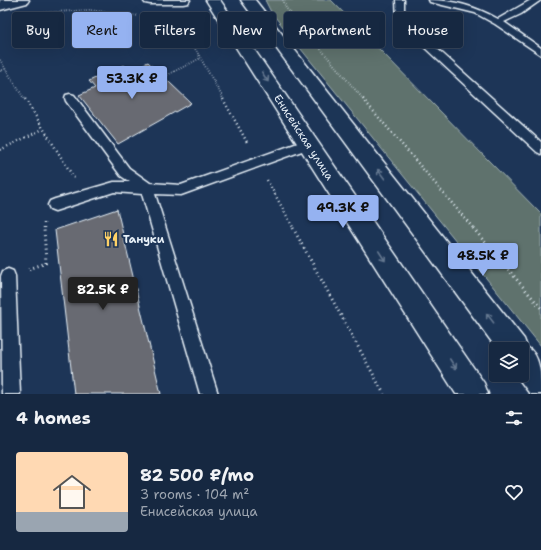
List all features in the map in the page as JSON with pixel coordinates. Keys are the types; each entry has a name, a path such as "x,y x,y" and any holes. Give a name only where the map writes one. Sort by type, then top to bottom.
{"main road":[{"path":"0,6 22,0"},
{"path":"150,0 183,0"},
{"name":"Енисейская улица","path":"213,0 473,394"},
{"path":"248,0 509,342"},
{"path":"529,369 541,384"}],"lane":[{"path":"0,1 7,0"},
{"path":"400,0 400,20 541,149"},
{"path":"433,0 478,11 498,22 541,52"},
{"path":"498,22 537,0"},
{"path":"70,98 124,172 147,188 209,394"},
{"path":"55,205 114,187 181,190 309,144"},
{"path":"8,276 11,394"}],"path":[{"path":"283,0 286,8 541,308"},
{"path":"164,77 200,58"},
{"path":"0,60 84,196"},
{"path":"0,71 6,69"},
{"path":"0,150 43,129"},
{"path":"8,276 46,263 43,209 55,205"}],"green space":[{"path":"265,0 331,0 343,12 284,12 284,28 276,18 276,12 271,12"},
{"path":"300,48 378,48 541,214 541,346"}],"building":[{"path":"148,62 191,103 118,144 79,95 95,88 89,81 124,65 130,71"},
{"path":"117,209 161,394 74,394 55,230"}],"place":[{"name":"Тануки","path":"111,239"}]}
